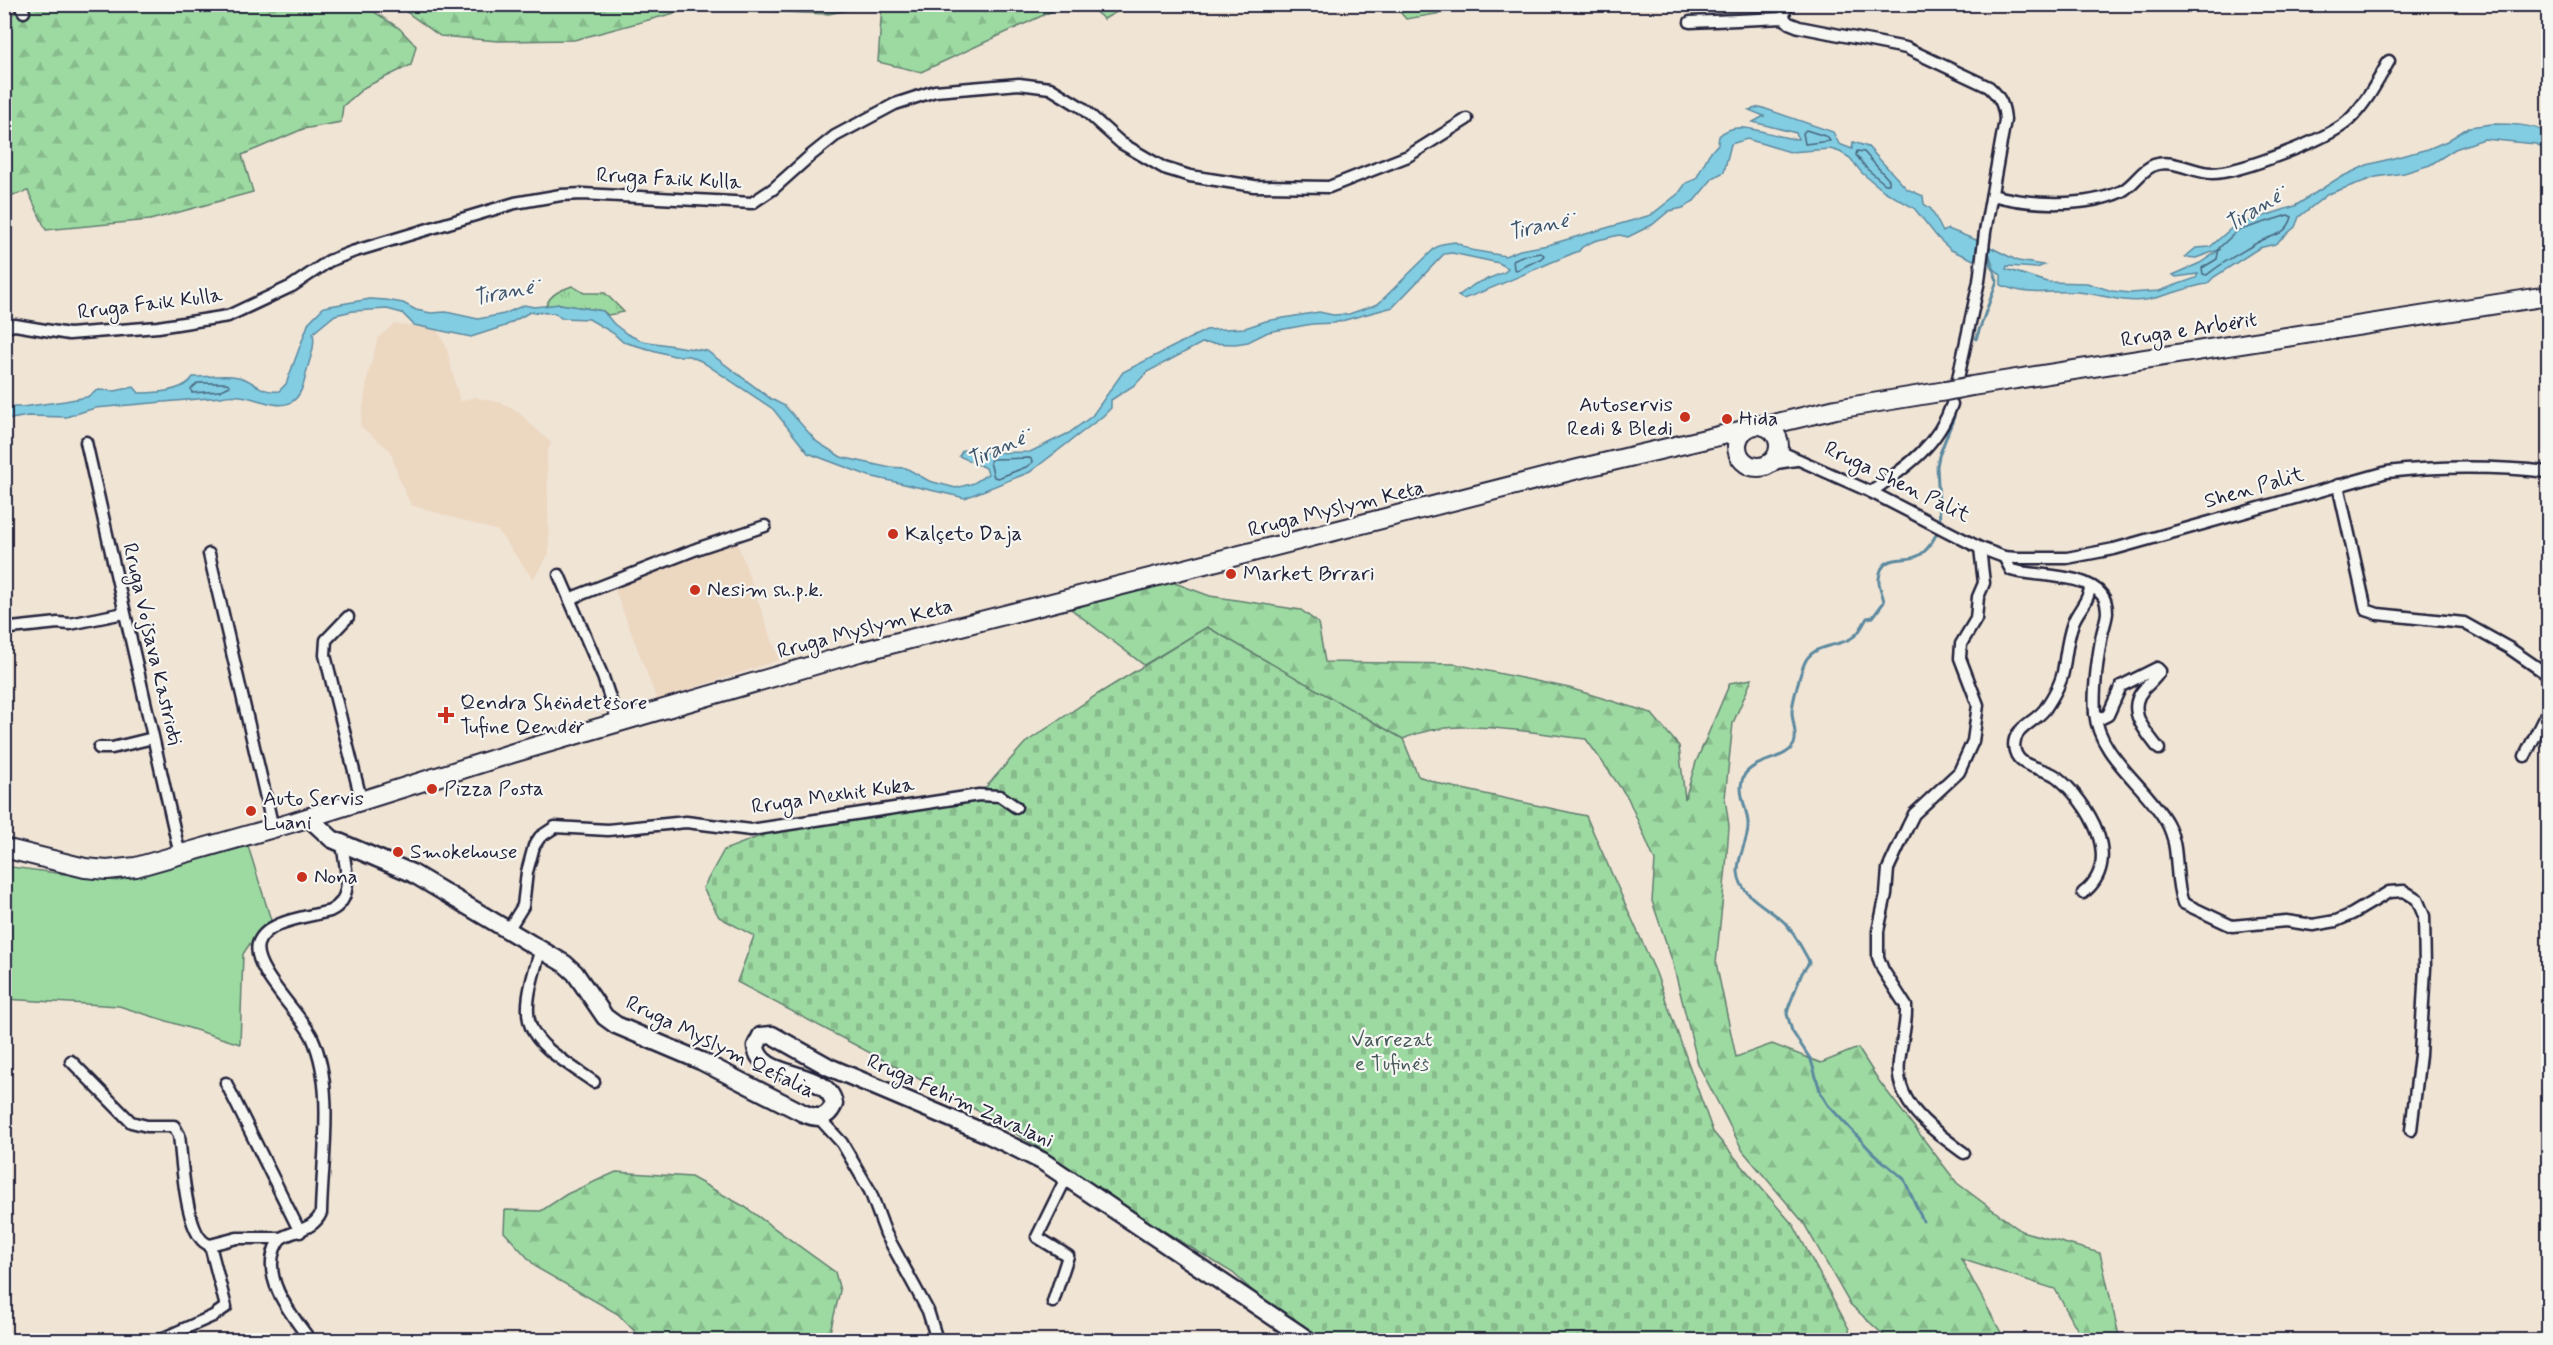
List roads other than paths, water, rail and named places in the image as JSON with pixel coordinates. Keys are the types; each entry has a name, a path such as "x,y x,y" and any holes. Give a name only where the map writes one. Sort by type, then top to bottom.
{"main road":[{"name":"Rruga e Arbërit","path":"1765,426 1836,409 2548,296"},
{"name":"Rruga e Arbërit","path":"1776,454 1801,427 1836,409"},
{"path":"1708,440 1723,445 1746,464 1760,468 1776,454 1776,435 1765,426 1752,425 1744,430 1737,440 1739,456"},
{"name":"Rruga Myslym Keta","path":"4,848 60,863 106,870 136,867 273,828 618,722 924,635 1417,512 1578,469 1744,430"}],"street":[{"path":"1784,18 1789,4"},
{"path":"1690,22 1784,18 1799,27 1906,48 1989,87 2002,101 2005,120 1979,281 1957,391 1940,429 1922,454 1871,492"},
{"path":"1992,195 2026,203 2089,200 2105,198 2125,190 2154,165 2175,165 2213,173 2255,163 2322,138 2337,129 2359,109 2389,61"},
{"name":"Rruga Faik Kulla","path":"4,327 15,324 69,334 158,327 228,316 292,286 328,261 352,252 541,198 583,194 752,203 773,189 835,136 895,104 934,91 1019,84 1050,88 1081,107 1121,143 1164,168 1190,176 1254,186 1329,187 1408,156 1467,119"},
{"name":"Rruga Vojsava Kastrioti","path":"86,442 180,855"},
{"name":"Rruga Shen Palit","path":"1776,454 1799,460"},
{"name":"Rruga Shen Palit","path":"1776,454 1799,460 1871,492 1977,547"},
{"name":"Shen Palit","path":"1977,547 2004,557 2050,558 2097,553 2369,476 2406,470 2504,469 2548,472"},
{"path":"2338,485 2366,610 2370,613 2388,616 2464,623 2509,648 2548,675"},
{"path":"569,599 688,551 765,526"},
{"path":"1964,1153 1918,1115 1904,1095 1899,1081 1899,1064 1906,1006 1883,970 1877,946 1888,869 1908,826 1914,814 1959,772 1973,741 1978,705 1960,658 1960,651 1961,644 1977,614 1978,597 1984,583 1977,547"},
{"path":"209,554 273,828"},
{"path":"2004,557 2011,570 2066,578 2101,593 2107,606 2097,664 2095,714 2103,739 2155,804 2172,833 2178,858 2178,886 2183,903 2232,926 2286,921 2313,925 2344,917 2389,892 2404,891 2417,899 2424,916 2425,968 2420,1055 2410,1130"},
{"path":"559,576 603,677 618,722"},
{"path":"2083,893 2091,887 2102,859 2101,845 2092,819 2059,778 2019,758 2015,744 2020,730 2046,708 2061,680 2068,636 2077,613 2090,594 2090,587"},
{"path":"4,627 70,624 124,613"},
{"path":"348,617 326,640 326,655 362,800"},
{"path":"2095,714 2102,718 2108,715 2121,686 2157,668 2160,671 2157,677 2140,694 2135,710 2137,717 2158,749"},
{"path":"2525,756 2548,710"},
{"path":"99,748 112,748 153,738"},
{"name":"Rruga Mexhit Kuka","path":"508,930 523,906 527,872 534,846 540,837 555,827 608,830 686,822 751,830 979,795 1000,796 1016,807"},
{"name":"Rruga Myslym Qefalia","path":"308,817 332,839 412,873 541,949 575,974 597,1006 616,1025 701,1061 803,1113 819,1118"},
{"path":"71,1061 131,1122 147,1126 174,1126 179,1135 190,1221 202,1242 210,1245 237,1238 281,1238 300,1232 318,1220 321,1213 325,1096 320,1056 310,1034 264,971 257,951 259,942 272,928 338,908 343,901 347,881 342,844"},
{"path":"541,949 528,997 528,1016 531,1028 546,1049 594,1082"},
{"name":"Rruga Fehim Zavalani","path":"819,1118 832,1109 834,1104 831,1094 819,1084 764,1062 759,1057 756,1046 761,1036 766,1034 778,1038 829,1067 1005,1142 1067,1176 1308,1341"},
{"path":"226,1083 300,1232"},
{"path":"819,1118 842,1143 870,1191 886,1234 928,1311 936,1341"},
{"path":"1053,1302 1068,1256 1037,1237 1067,1176"},
{"path":"281,1238 273,1254 272,1277 310,1341"},
{"path":"159,1341 213,1316 226,1307 210,1245"}],"water":[{"path":"1760,107 1833,132 1839,144 1852,149 1853,142 1868,147 1907,189 1923,196 1924,204 1931,209 1943,232 1948,229 1979,241 1976,261 1951,250 1938,238 1914,208 1884,191 1862,173 1850,158 1840,152 1830,149 1790,152 1747,139 1731,144 1724,172 1713,178 1694,201 1683,208 1669,211 1652,225 1628,237 1619,235 1594,241 1579,251 1478,294 1463,299 1458,296 1475,284 1505,272 1508,268 1499,263 1452,253 1444,254 1393,307 1334,323 1312,324 1268,332 1248,342 1202,343 1147,372 1136,384 1111,400 1111,408 1103,416 1030,472 965,498 869,476 808,453 773,409 701,361 689,356 674,356 623,342 613,333 589,319 561,318 555,313 530,312 505,326 471,337 414,325 402,313 387,309 353,311 335,315 313,333 313,348 301,392 293,401 284,405 234,396 95,408 66,417 28,416 5,420 5,407 22,407 87,397 98,390 115,391 134,387 139,393 161,392 183,386 193,377 239,377 265,390 279,391 286,384 309,322 324,307 370,299 386,300 403,303 416,310 431,313 446,312 478,319 504,314 524,305 534,307 560,304 603,311 627,334 642,341 707,351 771,399 785,406 817,442 841,457 886,467 906,468 929,481 956,488 974,483 988,474 986,468 959,456 963,450 984,453 1030,452 1069,433 1092,416 1123,372 1206,330 1245,328 1266,321 1319,312 1333,315 1349,314 1378,304 1435,248 1442,244 1455,242 1471,250 1505,256 1651,215 1679,193 1686,183 1696,179 1709,154 1718,144 1719,136 1727,130 1747,128 1798,139 1796,133 1753,122 1764,116 1749,110"},
{"path":"2492,124 2528,126 2548,133 2548,150 2536,144 2484,139 2455,149 2430,165 2404,173 2376,177 2328,194 2299,217 2295,227 2275,244 2259,248 2207,284 2153,299 2123,300 2086,293 2034,292 2013,289 2001,285 2001,275 1988,263 1990,247 2018,261 2044,265 2037,268 2007,266 2006,269 2047,282 2087,283 2112,291 2130,293 2159,291 2196,278 2198,274 2176,277 2173,275 2200,263 2221,249 2196,258 2185,257 2196,248 2210,247 2234,226 2295,206 2337,179 2367,165 2428,149 2447,141 2469,127"}],"waterway":[{"path":"1976,339 1997,281 1989,255"},
{"path":"1940,522 1937,466 1954,417"},
{"path":"1923,1221 1904,1179 1873,1153 1828,1105 1821,1094 1811,1060 1792,1031 1787,1014 1802,973 1809,963 1808,959 1786,924 1744,889 1740,881 1738,866 1748,829 1741,792 1742,780 1750,769 1785,753 1794,744 1792,708 1806,660 1815,651 1844,642 1856,635 1867,618 1873,617 1884,602 1879,582 1884,565 1894,560 1919,555 1928,547 1937,533"}],"place":[{"name":"Autoservis Redi & Bledi","path":"1685,417"},
{"name":"Hida","path":"1727,419"},
{"name":"Kalçeto Daja","path":"893,534"},
{"name":"Market Brrari","path":"1231,574"},
{"name":"Nesim sh.p.k.","path":"695,590"},
{"name":"Qendra Shëndetësore Tufine Qendër","path":"446,715"},
{"name":"Pizza Posta","path":"432,789"},
{"name":"Auto Servis Luani","path":"251,811"},
{"name":"Smokehouse","path":"398,852"},
{"name":"Nona","path":"302,877"}],"water label":[{"name":"Tiranë","path":"2253,211"},
{"name":"Tiranë","path":"1538,227"},
{"name":"Tiranë","path":"503,293"},
{"name":"Tiranë","path":"996,450"}],"park label":[{"name":"Varrezat e Tufinës","path":"1392,1052"}]}
